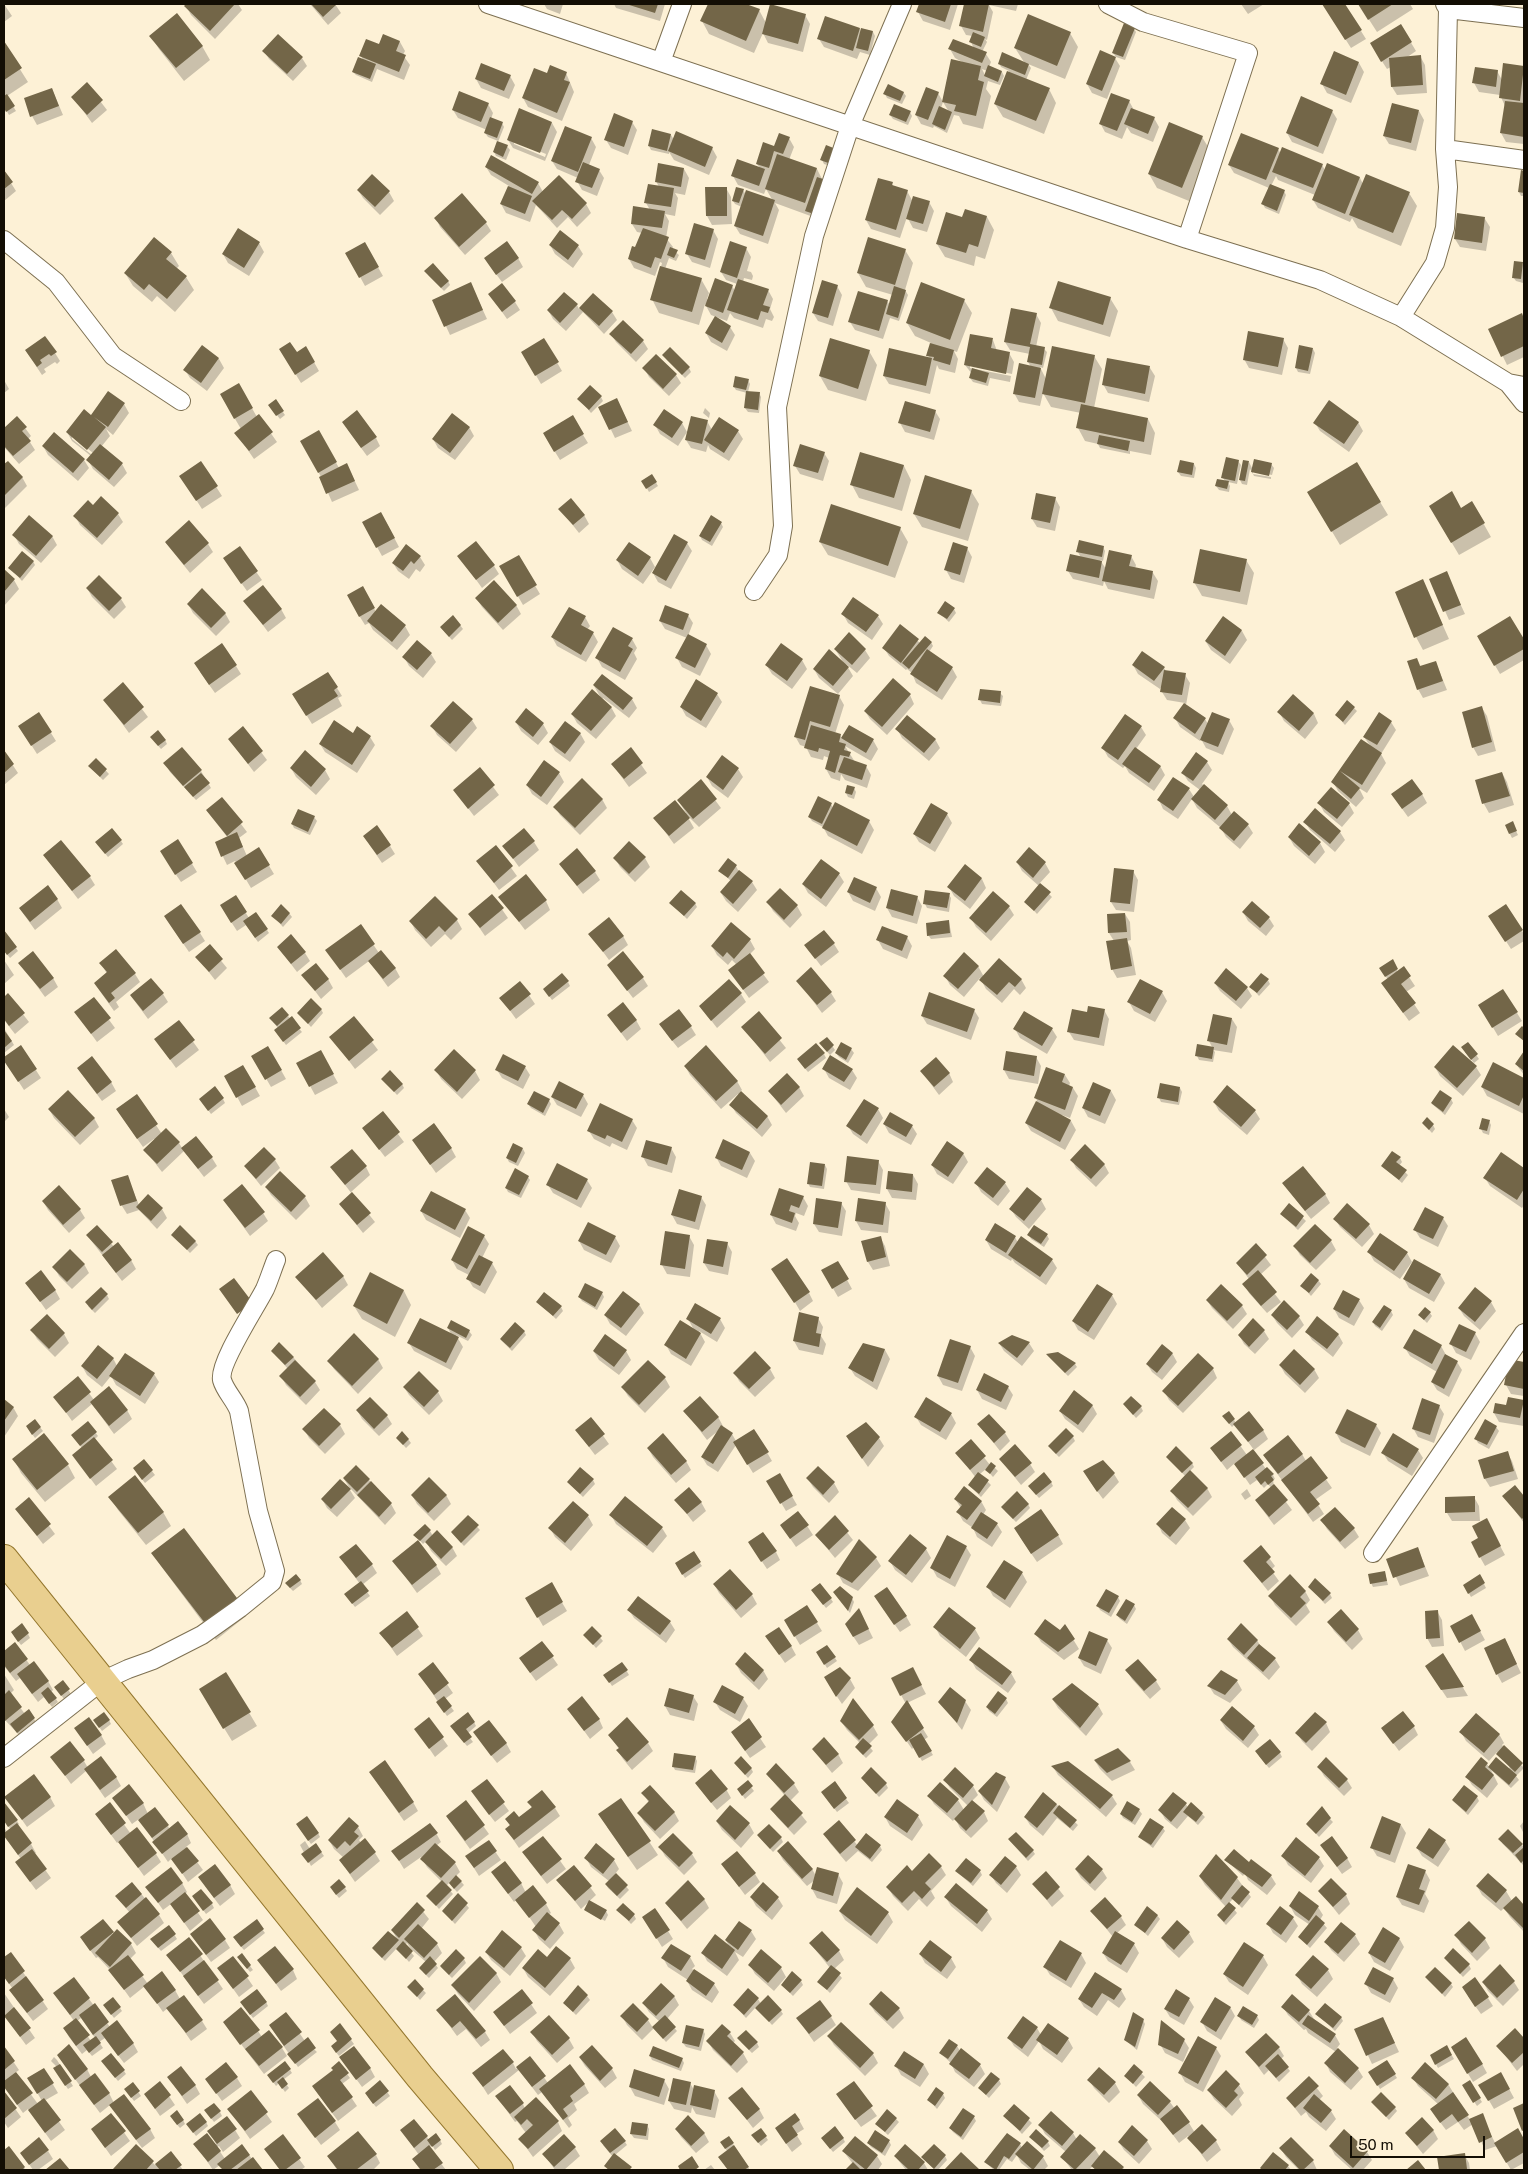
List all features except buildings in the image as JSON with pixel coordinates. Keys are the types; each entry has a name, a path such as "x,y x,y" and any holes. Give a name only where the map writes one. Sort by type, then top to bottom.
{"main road":[{"path":"4,1559 420,2077 499,2170"}],"street":[{"path":"488,4 1187,239 1320,280 1401,317 1516,385 1524,403"},
{"path":"661,62 682,4"},
{"path":"754,591 778,555 783,526 777,407 814,236 850,126 902,4"},
{"path":"1108,4 1143,22 1248,53 1187,239"},
{"path":"1401,317 1435,262 1445,228 1448,187 1445,149 1446,6 1524,18"},
{"path":"1445,149 1524,160"},
{"path":"4,240 56,282 113,356 181,401"},
{"path":"4,1758 102,1682 202,1636 272,1582 276,1570 258,1511 240,1411 235,1399 226,1387 222,1373 234,1346 266,1288 276,1260"},
{"path":"1373,1553 1524,1333"}]}
